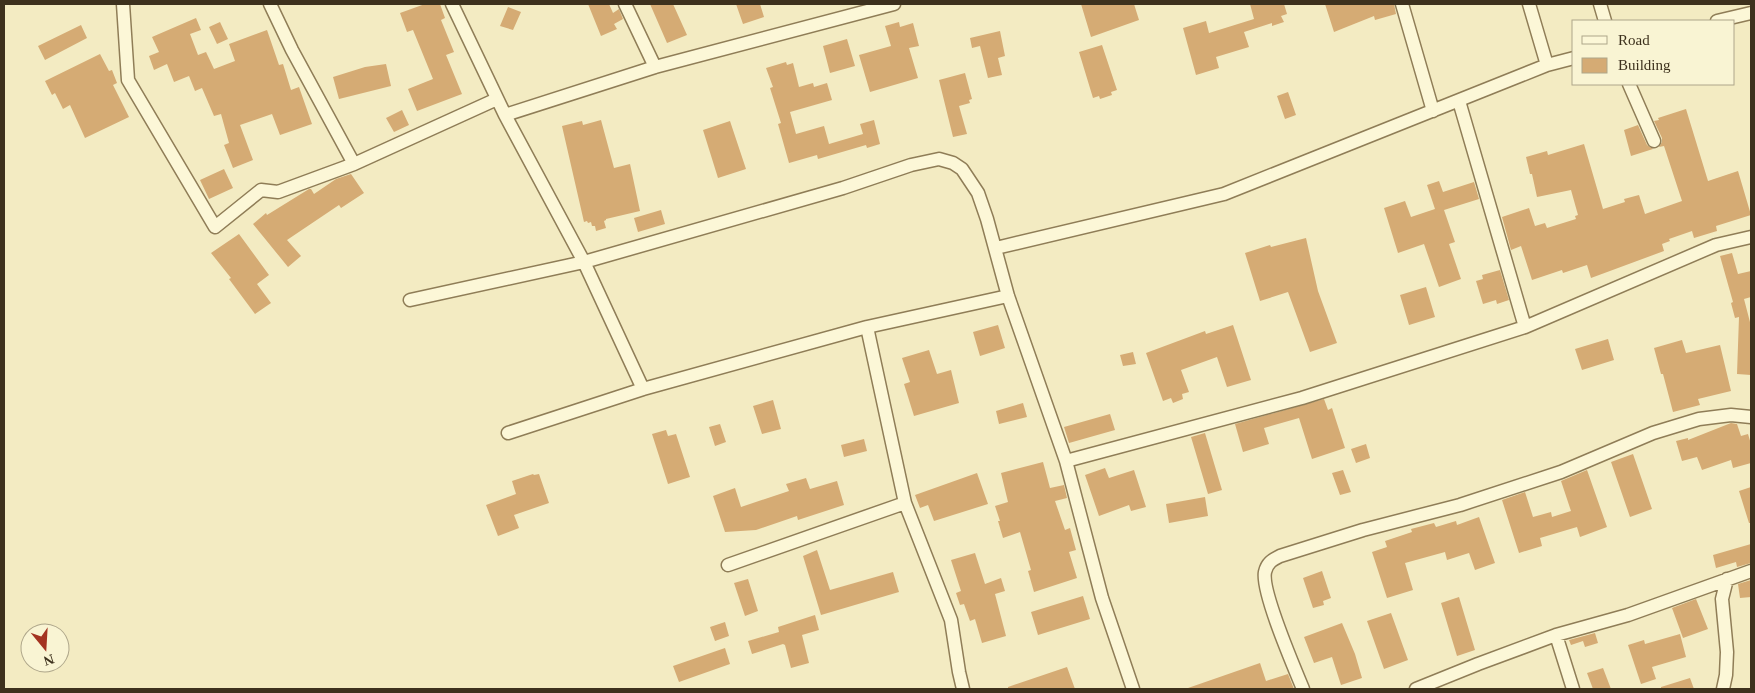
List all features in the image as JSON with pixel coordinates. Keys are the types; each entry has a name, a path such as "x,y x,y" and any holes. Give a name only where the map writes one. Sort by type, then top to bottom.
{"street":[{"path":"123,4 128,80 215,227 261,190 278,192 354,164 498,99"},
{"path":"270,4 292,50 354,164"},
{"path":"452,4 505,115 584,262 643,390"},
{"path":"625,4 655,67"},
{"path":"505,115 655,67 892,4"},
{"path":"1402,4 1433,111"},
{"path":"1529,4 1547,65"},
{"path":"1600,4 1605,20"},
{"path":"1720,20 1749,10"},
{"path":"996,248 1224,194 1459,102 1547,65 1572,59"},
{"path":"1629,85 1654,141"},
{"path":"1459,102 1524,327"},
{"path":"410,300 584,262 843,188 911,165 939,159 953,163 962,169 978,193 996,248 1008,296 1066,461 1102,598 1133,689"},
{"path":"1066,461 1302,398 1524,327 1716,245 1751,237"},
{"path":"508,433 643,390 866,327 1008,296"},
{"path":"866,327 905,503 951,620 958,672 963,689"},
{"path":"1302,689 1267,592 1265,573 1269,562 1298,550 1364,530 1460,505 1552,475 1653,433 1699,419 1731,415 1751,417"},
{"path":"728,565 905,503"},
{"path":"1416,689 1556,635 1628,614 1751,571"},
{"path":"1723,689 1727,652 1722,599 1727,579"},
{"path":"1556,635 1573,689"}],"building":[{"path":"425,4 440,4 445,18 441,20 454,52 446,55 462,94 417,111 408,89 433,79 413,30 407,32 400,13"},
{"path":"588,4 609,4 613,13 619,9 623,19 614,24 617,29 601,36"},
{"path":"650,4 673,4 687,35 667,43"},
{"path":"736,4 760,4 764,17 743,24"},
{"path":"1081,4 1134,4 1139,20 1091,37"},
{"path":"1250,4 1284,4 1287,14 1281,16 1284,22 1272,26 1272,23 1244,32 1249,47 1216,57 1219,68 1196,75 1183,28 1206,21 1209,33 1254,19"},
{"path":"1325,4 1394,4 1396,14 1375,20 1374,16 1334,32"},
{"path":"508,7 521,12 513,30 500,26"},
{"path":"196,18 201,30 190,34 198,55 206,52 214,69 235,61 229,44 267,30 279,65 283,64 291,90 299,87 312,124 280,135 272,114 240,125 253,160 233,168 224,145 229,143 221,114 214,116 202,88 195,91 189,76 174,82 167,64 154,70 149,56 159,52 152,37"},
{"path":"220,22 228,39 217,44 209,27"},
{"path":"899,22 900,27 913,23 919,46 909,48 918,78 870,92 859,55 891,46 885,26"},
{"path":"81,25 87,38 45,60 38,46"},
{"path":"1000,31 1005,56 998,58 1002,75 988,78 980,46 972,48 970,38"},
{"path":"847,39 855,66 830,73 823,46"},
{"path":"1102,45 1117,90 1111,92 1112,95 1100,99 1099,96 1093,98 1079,52"},
{"path":"100,54 109,71 112,70 117,83 113,85 129,117 85,138 70,105 63,109 55,93 52,95 45,81"},
{"path":"786,62 787,65 793,63 799,87 813,83 814,87 827,83 832,100 790,112 796,134 824,126 829,144 863,134 860,124 874,120 880,144 867,148 866,145 818,159 817,155 789,163 778,124 781,123 770,88 773,87 766,68"},
{"path":"386,64 391,86 339,99 333,77 365,67"},
{"path":"965,73 972,99 969,100 970,103 959,106 967,134 953,137 939,80"},
{"path":"1288,92 1296,115 1285,119 1277,96"},
{"path":"1686,109 1708,181 1738,171 1751,215 1716,226 1717,231 1694,238 1692,231 1669,239 1670,241 1662,244 1664,251 1591,278 1587,265 1563,273 1562,270 1532,280 1521,246 1511,250 1502,217 1529,208 1535,226 1545,223 1547,228 1576,219 1575,216 1578,215 1571,190 1537,197 1526,157 1547,151 1548,155 1584,144 1603,209 1625,202 1624,199 1639,195 1645,214 1682,201 1664,146 1659,147 1662,138 1654,121"},
{"path":"402,110 409,125 394,132 386,118"},
{"path":"601,120 614,168 630,164 640,211 606,219 604,221 606,228 596,231 595,226 592,226 591,222 584,222 562,126 582,121 583,125"},
{"path":"730,121 746,169 718,178 703,130"},
{"path":"1638,125 1647,145 1653,149 1631,156 1624,130"},
{"path":"224,169 233,188 209,199 200,180"},
{"path":"351,174 364,193 341,208 339,205 287,240 301,256 288,267 253,224 266,213 267,215 309,189 314,194 336,179"},
{"path":"1439,181 1443,192 1474,182 1479,199 1444,210 1455,242 1449,244 1461,279 1439,287 1424,244 1398,253 1384,208 1405,201 1411,217 1435,209 1427,185"},
{"path":"661,210 665,224 638,232 634,218"},
{"path":"239,234 269,275 257,284 271,303 255,314 229,279 231,278 211,253"},
{"path":"1306,238 1318,291 1337,343 1310,352 1288,292 1260,301 1245,253 1270,245 1271,247"},
{"path":"1732,253 1738,274 1751,271 1751,297 1744,299 1751,326 1751,375 1737,374 1739,317 1735,318 1731,303 1733,302 1720,256"},
{"path":"1500,270 1509,300 1497,304 1496,300 1483,304 1476,281 1483,279 1482,275"},
{"path":"1426,287 1435,317 1409,325 1400,295"},
{"path":"998,325 1005,348 980,356 973,332"},
{"path":"1233,325 1251,380 1227,387 1217,357 1181,370 1189,392 1182,394 1183,399 1173,403 1171,398 1163,401 1146,353 1205,331 1206,334"},
{"path":"1608,339 1614,360 1582,370 1575,349"},
{"path":"1682,340 1686,353 1720,345 1731,391 1698,399 1700,405 1673,412 1654,348"},
{"path":"929,350 937,374 951,370 959,403 914,416 904,384 910,382 902,358"},
{"path":"1133,352 1136,364 1123,366 1120,355"},
{"path":"1324,399 1328,410 1332,408 1345,448 1312,459 1299,418 1264,428 1269,444 1243,452 1235,424"},
{"path":"773,400 781,429 762,434 753,406"},
{"path":"1023,403 1027,417 999,424 996,411"},
{"path":"1110,414 1115,430 1069,443 1064,427"},
{"path":"1731,423 1737,424 1741,436 1748,434 1751,444 1751,463 1733,468 1731,460 1702,470 1697,457 1682,461 1676,441 1688,438 1688,440"},
{"path":"720,424 726,442 715,446 709,427"},
{"path":"666,430 668,436 676,434 690,477 668,484 652,434"},
{"path":"1205,433 1222,490 1208,494 1191,437"},
{"path":"864,439 867,451 844,457 841,445"},
{"path":"1366,444 1370,458 1356,463 1351,449"},
{"path":"1633,454 1652,509 1630,517 1611,462"},
{"path":"1043,462 1050,488 1064,485 1067,498 1055,501 1065,530 1070,528 1076,550 1069,552 1077,578 1034,592 1028,571 1031,570 1020,532 1003,538 995,506 1008,502 1001,473"},
{"path":"1105,468 1109,478 1134,470 1146,507 1131,511 1129,505 1099,516 1085,475"},
{"path":"1343,470 1351,492 1340,495 1332,473"},
{"path":"1587,470 1607,527 1580,537 1577,527 1540,538 1542,546 1519,553 1502,500 1525,492 1533,517 1551,512 1552,517 1571,511 1561,481"},
{"path":"977,473 988,504 934,521 928,505 920,508 915,495"},
{"path":"533,474 539,474 549,503 514,515 519,528 498,536 486,505 516,494 512,481"},
{"path":"806,478 810,489 837,481 844,505 798,520 797,516 756,530 725,532 713,496 735,488 741,507 789,491 786,484"},
{"path":"1751,487 1751,523 1749,523 1739,491"},
{"path":"1205,497 1208,516 1169,523 1166,504"},
{"path":"1479,517 1495,563 1475,570 1469,553 1447,560 1445,552 1405,563 1413,590 1387,598 1372,552 1387,547 1385,541 1412,532 1411,529 1434,523 1436,527 1456,521 1457,525"},
{"path":"1751,544 1751,563 1737,567 1736,562 1716,568 1713,555"},
{"path":"817,550 830,590 893,572 899,592 821,615 803,556"},
{"path":"975,553 985,584 1001,578 1005,591 995,594 1006,636 982,643 975,619 970,621 964,604 960,605 956,593 961,591 951,560"},
{"path":"1322,571 1331,598 1323,601 1324,605 1313,608 1303,578"},
{"path":"748,579 758,611 745,616 734,583"},
{"path":"1751,580 1751,597 1740,598 1738,584"},
{"path":"1083,596 1090,619 1038,635 1031,612"},
{"path":"1459,597 1475,650 1457,656 1441,603"},
{"path":"1696,599 1708,629 1683,638 1672,608"},
{"path":"1391,613 1408,660 1384,669 1367,621"},
{"path":"815,615 819,630 802,635 809,663 791,668 785,645 783,644 752,654 748,641 779,632 778,627"},
{"path":"725,622 729,636 715,641 710,627"},
{"path":"1342,623 1355,654 1362,678 1341,685 1332,657 1314,663 1304,637"},
{"path":"1595,633 1598,643 1585,647 1583,641 1571,645 1569,640"},
{"path":"1680,634 1686,657 1652,667 1656,679 1641,684 1628,645 1644,640 1645,644"},
{"path":"725,648 730,664 679,682 673,666"},
{"path":"1260,663 1266,681 1288,674 1294,689 1188,688"},
{"path":"1067,667 1075,689 1008,689 1008,687"},
{"path":"1603,668 1611,689 1593,689 1587,673"},
{"path":"1690,678 1694,689 1661,689 1661,687"}]}
